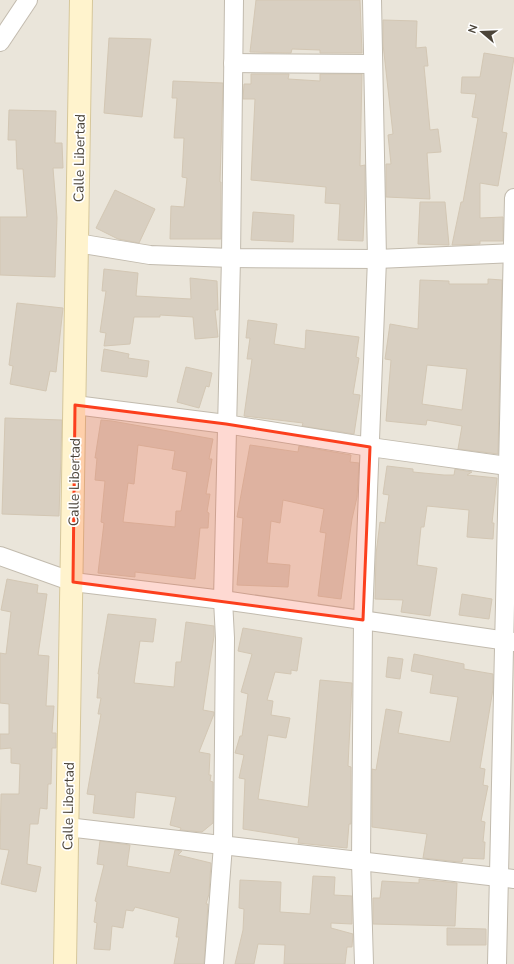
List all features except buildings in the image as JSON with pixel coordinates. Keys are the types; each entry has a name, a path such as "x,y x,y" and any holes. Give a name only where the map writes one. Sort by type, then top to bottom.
{"street":[{"path":"0,42 28,0"},
{"name":"Calle Libertad","path":"65,964 73,582 81,0"},
{"path":"214,964 223,845 223,600 231,258 234,0"},
{"path":"364,964 361,861 363,620 377,259 372,0"},
{"path":"233,63 373,64"},
{"path":"497,964 506,878 514,198"},
{"path":"77,243 150,255 231,258 377,259 513,253"},
{"path":"75,405 226,424 370,447 512,467"},
{"path":"0,556 73,582 223,600 509,641"},
{"path":"67,826 506,878"}],"highlighted area":[{"path":"75,405 226,424 370,447 363,620 73,582"}],"shaded area":[{"path":"0,0 514,0 514,964 0,964"}]}
